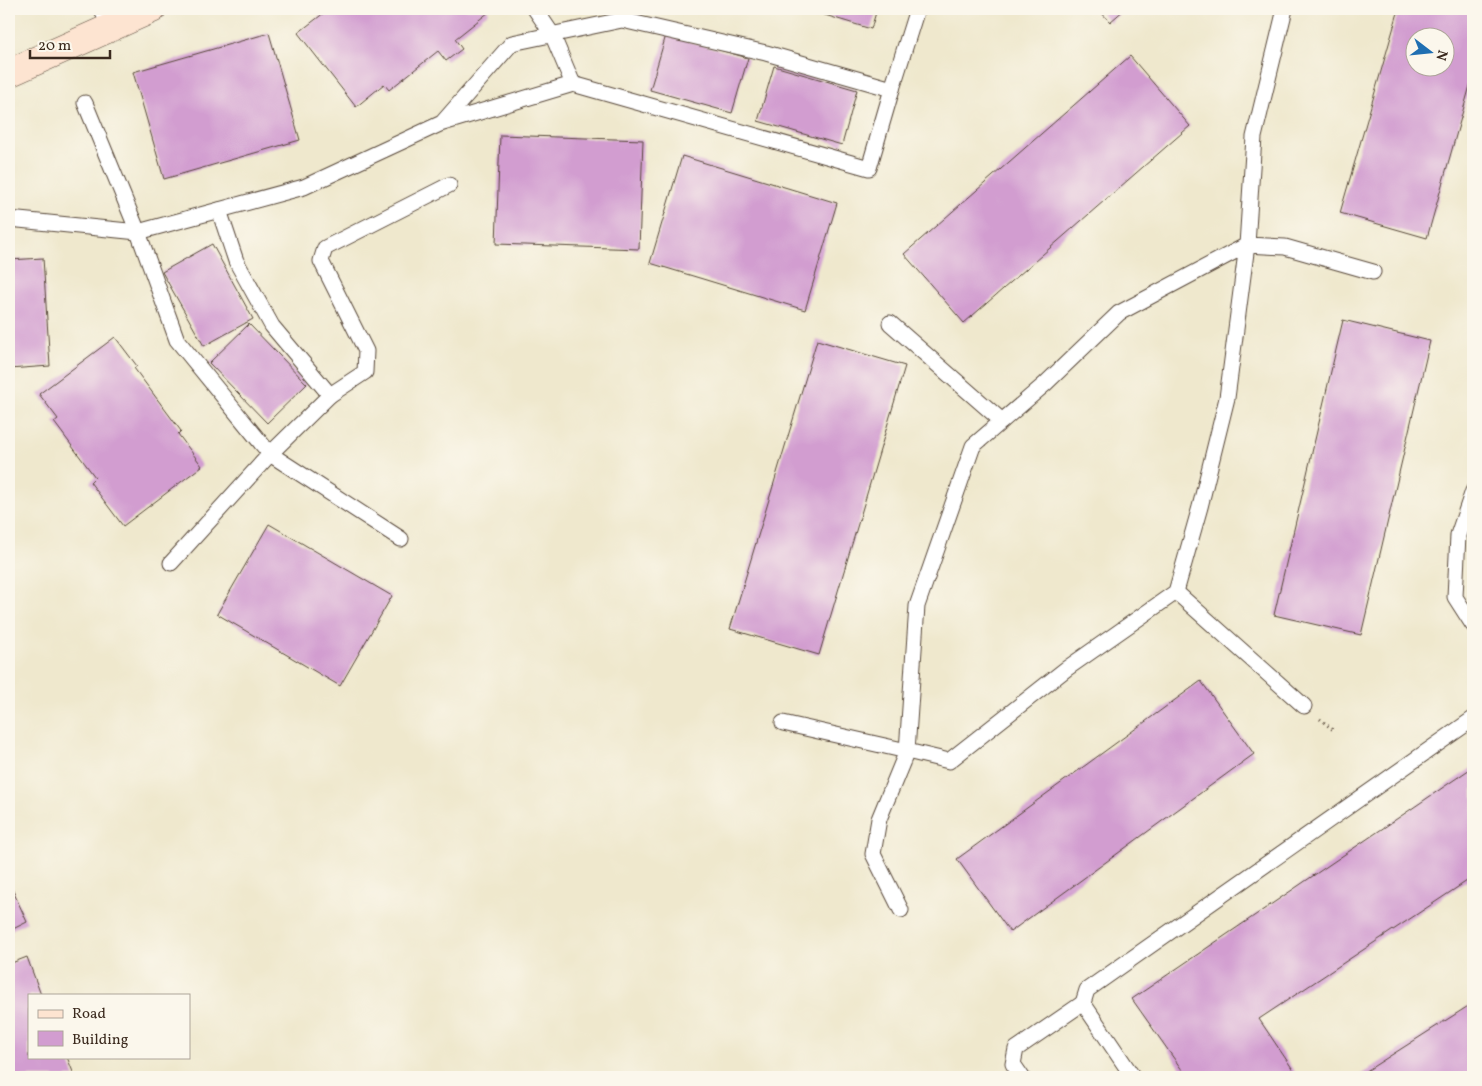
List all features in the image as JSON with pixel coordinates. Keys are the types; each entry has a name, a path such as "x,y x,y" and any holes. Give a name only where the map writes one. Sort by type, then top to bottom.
{"street":[{"path":"9,73 105,18 152,9"}],"lane":[{"path":"535,9 552,34 574,84"},
{"path":"9,219 138,232 304,187 442,123 574,84 869,168 917,9"},
{"path":"783,723 949,761 1066,669 1176,592 1227,398 1247,245 1254,137 1286,9"},
{"path":"442,123 512,42 622,20 766,53 892,89"},
{"path":"85,103 138,232 177,340 270,454 401,539"},
{"path":"171,563 270,454 330,396 365,372 366,351 321,261 325,248 449,186"},
{"path":"219,210 236,261 272,326 330,396"},
{"path":"901,910 873,854 879,820 907,751 917,606 973,446 1119,313 1247,245 1285,247 1373,272"},
{"path":"890,323 1002,421"},
{"path":"1473,491 1470,509 1458,535 1455,597 1473,625"},
{"path":"1176,592 1304,706"},
{"path":"1022,1077 1013,1064 1016,1049 1083,1003 1087,990 1473,719"},
{"path":"1083,1003 1133,1077"}],"building":[{"path":"329,9 487,9 489,12 455,39 462,49 446,61 438,51 389,90 384,84 356,107 298,33"},
{"path":"805,9 877,9 871,29"},
{"path":"1098,9 1125,9 1110,22"},
{"path":"1399,9 1473,9 1473,75 1427,238 1340,213"},
{"path":"269,33 300,140 164,179 133,72"},
{"path":"666,35 748,58 732,113 650,90"},
{"path":"1130,56 1190,126 964,323 904,254"},
{"path":"774,66 857,90 842,145 758,121"},
{"path":"500,135 643,140 639,249 496,244"},
{"path":"682,156 837,203 805,310 650,263"},
{"path":"212,244 253,319 204,346 162,272"},
{"path":"43,258 50,366 9,369 9,260"},
{"path":"1343,320 1430,341 1361,635 1274,615"},
{"path":"249,324 307,384 267,423 209,363"},
{"path":"115,337 137,366 134,368 181,431 178,434 202,466 123,526 90,482 95,477 54,422 58,419 39,394"},
{"path":"817,340 905,366 819,655 730,629"},
{"path":"269,524 392,596 340,686 217,614"},
{"path":"1201,681 1254,754 1010,932 957,859"},
{"path":"1473,767 1473,877 1259,1019 1298,1077 1187,1077 1132,999"},
{"path":"9,882 27,922 9,931"},
{"path":"27,957 41,994 28,994 28,1058 67,1058 75,1077 9,1077 9,964"},
{"path":"1473,1003 1473,1077 1357,1077"}]}
